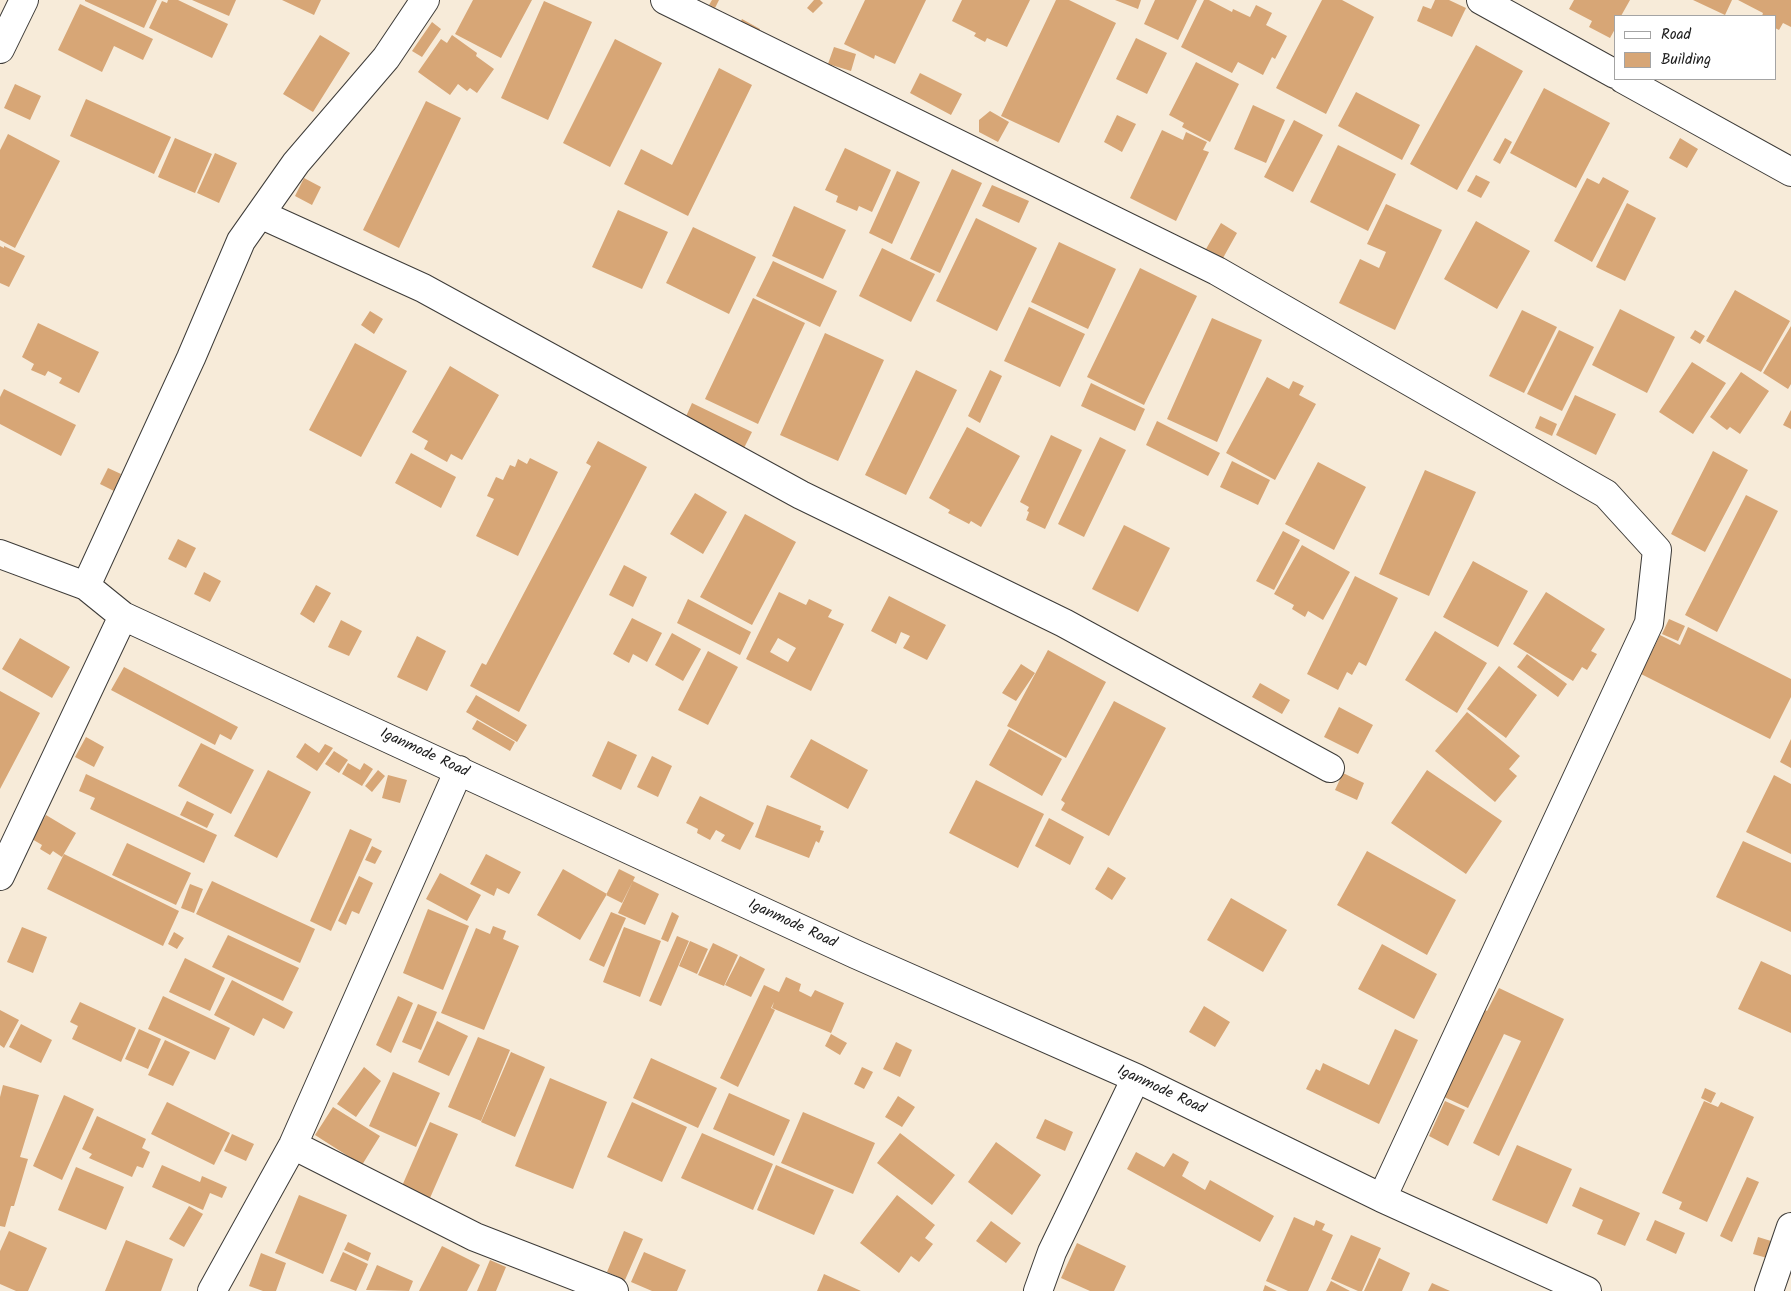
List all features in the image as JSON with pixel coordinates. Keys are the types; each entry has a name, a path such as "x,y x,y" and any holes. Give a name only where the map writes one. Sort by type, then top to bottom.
{"street":[{"path":"0,49 24,0"},
{"path":"86,586 191,358 241,241 296,164 386,58 425,0"},
{"path":"665,0 1217,271 1606,494 1657,550 1649,623 1382,1198"},
{"path":"1481,0 1614,73"},
{"path":"1625,80 1791,172"},
{"path":"260,214 423,288 801,494 1064,623 1330,768"},
{"name":"Iganmode Road","path":"0,554 86,586 123,616 855,954 1136,1078 1382,1198 1588,1291"},
{"path":"0,876 123,616"},
{"path":"212,1291 293,1146 458,770"},
{"path":"1038,1291 1052,1252 1136,1078"},
{"path":"293,1146 475,1237 614,1291"},
{"path":"1769,1291 1791,1227"}],"building":[{"path":"85,0 157,0 144,28"},
{"path":"168,0 178,0 228,24 212,58 149,28 162,1 167,3"},
{"path":"192,0 236,0 229,16"},
{"path":"282,0 321,0 314,15"},
{"path":"473,0 532,0 501,58 455,34"},
{"path":"712,0 719,0 715,8 709,5"},
{"path":"814,0 820,0 823,3 813,13 807,8"},
{"path":"865,0 926,0 895,64 875,55 874,59 844,44"},
{"path":"962,0 1030,0 1007,47 987,38 985,42 974,36 976,33 952,21"},
{"path":"1056,0 1069,0 1116,23 1059,143 1001,116"},
{"path":"1115,0 1141,0 1138,9"},
{"path":"1155,0 1197,0 1178,40 1144,24"},
{"path":"1204,0 1209,0 1232,12 1233,9 1250,17 1256,5 1272,13 1266,25 1287,36 1275,59 1272,57 1263,75 1238,62 1232,73 1181,47"},
{"path":"1322,0 1342,0 1374,17 1326,114 1276,88"},
{"path":"1435,0 1449,0 1466,8 1452,37 1417,21 1423,6 1431,9"},
{"path":"1574,0 1630,0 1622,15 1614,15 1614,31 1610,38 1589,27 1592,21 1569,9"},
{"path":"1693,0 1732,0 1725,15"},
{"path":"1738,0 1791,0 1791,27 1783,23 1779,30 1776,28 1776,15 1762,15 1763,13"},
{"path":"544,1 592,22 548,120 501,98"},
{"path":"80,4 153,39 143,60 114,46 102,72 58,50"},
{"path":"742,19 760,29 758,35 739,25"},
{"path":"432,22 441,29 422,57 412,51"},
{"path":"320,35 350,53 313,112 283,94"},
{"path":"452,35 477,53 476,56 494,69 477,93 470,88 467,91 458,84 450,95 418,72 441,39 447,43"},
{"path":"1136,38 1167,53 1147,94 1116,79"},
{"path":"615,39 662,63 610,167 563,143"},
{"path":"1476,45 1523,71 1457,190 1410,164"},
{"path":"834,47 856,54 851,71 828,64"},
{"path":"1196,62 1239,84 1210,142 1182,127 1184,123 1169,115"},
{"path":"719,68 752,85 688,216 624,184 641,149 672,165"},
{"path":"920,73 962,94 951,115 910,93"},
{"path":"15,84 41,96 30,120 4,108"},
{"path":"1544,88 1610,123 1576,188 1510,153"},
{"path":"1356,92 1420,125 1402,160 1338,126"},
{"path":"86,99 171,137 154,174 70,136"},
{"path":"426,101 461,118 399,248 363,230"},
{"path":"1253,105 1285,120 1266,163 1234,149"},
{"path":"990,111 1009,122 998,142 979,132 979,120"},
{"path":"1117,115 1136,124 1122,152 1104,142"},
{"path":"1294,120 1323,135 1293,192 1264,177"},
{"path":"1162,130 1183,140 1186,132 1207,142 1203,150 1209,152 1176,221 1130,198"},
{"path":"8,134 60,161 15,248 0,240 0,150"},
{"path":"175,138 212,154 195,193 158,177"},
{"path":"1505,138 1512,142 1500,164 1493,160"},
{"path":"1680,138 1698,149 1687,168 1669,158"},
{"path":"1338,145 1396,174 1368,231 1310,202"},
{"path":"845,148 891,170 872,212 859,206 857,211 836,202 838,196 825,190"},
{"path":"215,153 237,163 219,203 197,193"},
{"path":"952,169 982,183 940,273 910,259"},
{"path":"897,171 920,182 892,244 869,233"},
{"path":"1476,175 1490,182 1481,198 1467,191"},
{"path":"1603,177 1629,191 1592,262 1554,241 1587,178 1599,184"},
{"path":"304,178 321,187 312,205 295,196"},
{"path":"992,185 1029,201 1019,223 982,206"},
{"path":"1627,203 1656,218 1625,281 1596,267"},
{"path":"1386,204 1442,230 1395,330 1339,303 1360,259 1379,268 1386,252 1367,244"},
{"path":"794,206 846,230 823,279 772,256"},
{"path":"618,210 668,232 642,289 592,267"},
{"path":"976,218 1037,248 997,331 936,301"},
{"path":"1476,221 1530,251 1497,309 1444,279"},
{"path":"1221,223 1237,233 1223,258 1206,249"},
{"path":"693,227 756,257 729,314 666,283"},
{"path":"1059,242 1116,269 1088,329 1031,302"},
{"path":"0,246 25,256 9,287 0,283"},
{"path":"882,248 935,274 911,322 859,296"},
{"path":"773,261 837,291 820,327 756,296"},
{"path":"1140,268 1197,296 1144,405 1087,377"},
{"path":"1735,290 1790,321 1761,372 1706,341"},
{"path":"753,298 805,323 758,424 705,399"},
{"path":"1029,307 1085,334 1060,387 1004,361"},
{"path":"1620,309 1675,337 1647,393 1592,365"},
{"path":"1522,310 1557,327 1524,393 1489,376"},
{"path":"370,311 383,319 374,334 361,325"},
{"path":"1212,318 1262,340 1217,442 1167,419"},
{"path":"38,323 99,352 79,393 59,383 62,378 48,371 45,376 31,370 34,364 22,357"},
{"path":"1791,326 1791,384 1788,389 1763,373"},
{"path":"1559,330 1594,347 1562,411 1527,394"},
{"path":"1695,330 1705,336 1700,344 1690,338"},
{"path":"825,333 884,360 838,461 780,435"},
{"path":"355,343 407,371 361,457 309,430"},
{"path":"1692,362 1726,383 1693,434 1659,412"},
{"path":"450,366 499,395 462,460 451,454 447,462 424,449 428,441 412,432"},
{"path":"916,370 957,390 906,495 865,475"},
{"path":"990,370 1002,376 980,423 968,416"},
{"path":"1741,372 1769,391 1740,434 1730,427 1727,430 1710,417"},
{"path":"1267,377 1289,389 1293,381 1304,386 1299,395 1316,404 1275,480 1226,453"},
{"path":"1091,383 1145,409 1135,431 1081,406"},
{"path":"4,389 76,425 61,456 0,424 0,397"},
{"path":"1575,395 1616,414 1596,455 1556,435"},
{"path":"692,403 752,432 743,450 684,421"},
{"path":"1791,410 1791,429 1783,425"},
{"path":"1540,416 1557,424 1552,436 1535,428"},
{"path":"1157,421 1220,453 1208,476 1146,445"},
{"path":"967,427 1020,456 981,527 971,521 969,524 948,513 950,510 929,498"},
{"path":"1051,435 1082,450 1045,529 1026,520 1029,507 1020,502"},
{"path":"1100,437 1126,450 1084,537 1058,524"},
{"path":"598,441 647,467 519,712 470,686 482,663 486,665 591,466 586,463"},
{"path":"1713,451 1748,470 1705,552 1671,534"},
{"path":"411,453 456,477 441,508 395,483"},
{"path":"530,458 558,472 518,556 476,536 494,499 487,496 496,477 503,480 510,465 515,467 518,459 527,464"},
{"path":"1232,461 1270,480 1258,505 1220,487"},
{"path":"1318,462 1366,487 1334,550 1285,524"},
{"path":"108,468 121,474 114,491 100,484"},
{"path":"1425,470 1476,492 1429,596 1379,574"},
{"path":"695,493 727,512 703,554 670,534"},
{"path":"1746,495 1778,511 1717,632 1685,615"},
{"path":"745,514 796,542 752,625 700,597"},
{"path":"1124,525 1170,548 1138,612 1092,589"},
{"path":"1283,531 1300,540 1274,590 1256,581"},
{"path":"178,539 196,548 186,568 168,559"},
{"path":"1302,545 1350,572 1323,620 1308,611 1305,617 1292,609 1294,605 1274,594"},
{"path":"1473,561 1528,591 1498,647 1443,617"},
{"path":"624,565 647,577 633,607 609,595"},
{"path":"204,572 221,581 210,602 194,594"},
{"path":"1355,576 1398,598 1366,666 1359,662 1352,675 1347,672 1338,690 1307,674"},
{"path":"316,585 331,593 314,623 300,614"},
{"path":"779,592 806,605 809,599 832,610 828,617 844,624 811,691 746,659","holes":["778,638 796,648 788,662 770,652"]},
{"path":"1546,592 1605,629 1591,651 1597,654 1587,670 1582,667 1573,681 1513,644"},
{"path":"889,596 946,625 927,660 903,648 910,636 901,632 896,644 871,631"},
{"path":"688,599 751,632 740,655 677,623"},
{"path":"632,618 662,633 647,662 633,654 629,663 613,654"},
{"path":"1669,619 1685,626 1678,641 1662,634"},
{"path":"341,620 362,631 349,656 328,647"},
{"path":"1688,627 1791,679 1791,697 1770,739 1641,674 1660,635 1680,645"},
{"path":"1435,631 1487,663 1457,713 1405,680"},
{"path":"672,633 701,649 683,681 655,665"},
{"path":"417,636 446,651 427,691 397,677"},
{"path":"20,638 70,667 52,698 2,669"},
{"path":"1048,650 1106,682 1066,758 1007,726"},
{"path":"708,651 738,667 708,725 678,710"},
{"path":"1527,654 1567,684 1558,697 1517,667"},
{"path":"1021,664 1035,673 1016,701 1002,693"},
{"path":"1499,666 1537,695 1506,738 1467,709"},
{"path":"124,667 238,727 231,740 220,734 215,745 111,690"},
{"path":"1260,683 1290,700 1282,714 1252,697"},
{"path":"0,691 40,713 0,789"},
{"path":"476,695 527,725 517,742 466,712"},
{"path":"1114,701 1166,728 1109,836 1061,810 1065,803 1061,800"},
{"path":"1339,707 1373,725 1358,754 1324,737"},
{"path":"1467,712 1520,756 1509,769 1517,776 1495,802 1435,751"},
{"path":"477,720 515,742 510,751 472,729"},
{"path":"1009,729 1062,759 1042,796 989,765"},
{"path":"86,737 104,747 94,767 75,757"},
{"path":"811,739 868,770 848,809 790,777"},
{"path":"1791,739 1791,768 1780,762"},
{"path":"608,741 637,755 621,790 592,776"},
{"path":"201,743 254,770 231,814 178,786"},
{"path":"305,743 319,753 325,744 333,748 317,771 296,757"},
{"path":"334,751 348,760 339,773 325,764"},
{"path":"652,756 672,766 658,797 637,787"},
{"path":"348,763 360,770 364,763 373,769 362,786 342,774"},
{"path":"268,770 311,792 277,858 234,836"},
{"path":"378,770 385,776 372,792 365,786"},
{"path":"1427,770 1502,821 1466,874 1391,823"},
{"path":"1343,773 1364,783 1357,800 1335,790"},
{"path":"86,774 217,835 204,863 90,809 95,798 79,791"},
{"path":"388,775 407,780 400,803 382,798"},
{"path":"1774,775 1791,784 1791,854 1746,832"},
{"path":"976,780 1044,814 1018,868 949,833"},
{"path":"700,796 754,823 740,850 721,841 725,835 716,830 710,840 697,833 698,829 686,823"},
{"path":"187,801 214,814 207,828 180,815"},
{"path":"767,805 821,826 820,830 824,831 819,843 816,841 809,858 755,837"},
{"path":"46,815 76,833 62,857 53,851 50,855 40,849 42,845 32,839"},
{"path":"1049,818 1084,837 1070,865 1035,846"},
{"path":"350,829 372,839 331,931 310,921"},
{"path":"1743,841 1791,863 1791,932 1716,897"},
{"path":"127,843 191,873 176,905 112,875"},
{"path":"372,846 382,851 375,864 365,860"},
{"path":"1367,851 1456,900 1427,955 1337,905"},
{"path":"64,854 179,911 163,946 47,889"},
{"path":"486,854 521,872 509,894 497,888 494,896 470,884"},
{"path":"1108,867 1126,878 1112,900 1095,889"},
{"path":"563,869 607,894 580,940 537,915"},
{"path":"619,869 635,877 622,903 606,895"},
{"path":"440,873 481,895 467,921 426,899"},
{"path":"359,876 373,883 359,914 352,911 346,925 338,921"},
{"path":"212,881 315,929 300,963 196,914"},
{"path":"633,881 659,894 645,925 618,913"},
{"path":"190,884 203,889 194,913 181,908"},
{"path":"1231,898 1287,930 1263,972 1207,940"},
{"path":"428,909 469,926 443,990 403,973"},
{"path":"611,912 626,918 604,967 589,960"},
{"path":"672,912 679,916 668,942 661,939"},
{"path":"493,926 506,931 503,939 519,946 484,1030 441,1013 476,928 490,934"},
{"path":"22,927 47,937 33,973 7,962"},
{"path":"624,927 661,941 640,997 603,982"},
{"path":"174,932 184,938 177,949 168,944"},
{"path":"228,935 299,968 283,1001 212,967"},
{"path":"677,936 689,941 661,1006 649,1001"},
{"path":"690,941 708,949 697,974 679,966"},
{"path":"713,943 738,955 724,986 698,975"},
{"path":"1382,944 1437,974 1414,1019 1358,989"},
{"path":"740,956 765,969 751,997 725,985"},
{"path":"185,958 225,978 210,1011 169,992"},
{"path":"1761,961 1791,975 1791,1033 1738,1009"},
{"path":"786,977 801,984 799,991 811,997 815,990 844,1003 831,1033 772,1008 774,1002 771,1008 775,1010 738,1087 720,1078 764,985 779,992"},
{"path":"232,980 293,1012 284,1029 263,1018 254,1036 214,1015"},
{"path":"1499,988 1564,1019 1499,1156 1473,1143 1521,1041 1504,1034 1468,1108 1442,1096 1483,1009 1487,1011"},
{"path":"163,996 230,1028 215,1060 148,1029"},
{"path":"398,996 413,1003 391,1053 376,1045"},
{"path":"80,1002 136,1028 121,1062 72,1039 78,1026 70,1022"},
{"path":"418,1004 437,1012 421,1050 402,1042"},
{"path":"1204,1006 1230,1022 1215,1047 1189,1032"},
{"path":"0,1010 19,1020 4,1048 0,1045"},
{"path":"437,1021 468,1036 449,1076 418,1062"},
{"path":"21,1024 52,1040 41,1063 9,1047"},
{"path":"139,1029 161,1039 148,1069 125,1059"},
{"path":"1395,1029 1418,1040 1379,1124 1306,1089 1316,1069 1320,1071 1323,1063 1369,1085"},
{"path":"831,1034 847,1043 840,1055 825,1046"},
{"path":"478,1037 510,1050 481,1121 448,1107"},
{"path":"165,1040 190,1052 173,1086 148,1075"},
{"path":"896,1042 912,1050 900,1077 883,1069"},
{"path":"511,1052 545,1067 515,1137 481,1122"},
{"path":"651,1058 717,1088 698,1128 633,1098"},
{"path":"364,1067 381,1081 356,1117 337,1104"},
{"path":"862,1067 873,1072 864,1089 854,1084"},
{"path":"393,1072 440,1093 416,1147 369,1126"},
{"path":"550,1078 607,1102 573,1189 515,1166"},
{"path":"3,1085 39,1095 20,1157 28,1159 14,1206 11,1206 5,1227 0,1226 0,1097"},
{"path":"1705,1088 1716,1093 1711,1103 1701,1098"},
{"path":"729,1093 790,1120 774,1156 713,1129"},
{"path":"64,1095 94,1109 62,1180 33,1166"},
{"path":"898,1096 915,1107 902,1127 885,1117"},
{"path":"1445,1101 1465,1110 1448,1146 1429,1136"},
{"path":"1704,1101 1718,1107 1721,1102 1754,1117 1707,1222 1679,1209 1682,1202 1662,1193"},
{"path":"167,1102 230,1133 214,1165 151,1134"},
{"path":"632,1102 687,1127 662,1182 607,1157"},
{"path":"333,1107 380,1136 362,1165 315,1135"},
{"path":"803,1112 875,1143 853,1194 781,1163"},
{"path":"97,1116 146,1139 142,1148 150,1152 143,1168 137,1166 132,1177 89,1158 92,1154 82,1149"},
{"path":"1045,1119 1073,1132 1065,1151 1036,1138"},
{"path":"430,1122 458,1134 430,1198 402,1186"},
{"path":"702,1133 773,1164 753,1210 681,1178"},
{"path":"900,1133 955,1175 932,1205 877,1163"},
{"path":"232,1134 254,1144 246,1161 224,1151"},
{"path":"996,1142 1041,1175 1012,1215 968,1182"},
{"path":"1517,1145 1572,1169 1547,1224 1492,1200"},
{"path":"1136,1152 1164,1167 1173,1153 1189,1162 1182,1176 1205,1190 1210,1180 1274,1216 1260,1242 1127,1169"},
{"path":"162,1165 200,1182 202,1176 227,1187 222,1198 210,1193 203,1210 152,1187"},
{"path":"776,1165 834,1190 814,1235 757,1210"},
{"path":"76,1167 124,1187 106,1230 58,1210"},
{"path":"1747,1177 1759,1182 1732,1242 1720,1236"},
{"path":"1580,1187 1640,1213 1625,1246 1597,1234 1603,1220 1572,1206"},
{"path":"299,1195 347,1215 323,1274 275,1253"},
{"path":"897,1195 935,1225 925,1238 933,1244 919,1262 911,1256 899,1273 860,1243"},
{"path":"189,1206 203,1214 184,1247 169,1239"},
{"path":"1294,1217 1314,1226 1316,1220 1325,1224 1322,1230 1333,1235 1308,1291 1288,1291 1266,1281"},
{"path":"1655,1220 1685,1233 1676,1254 1646,1240"},
{"path":"991,1221 1021,1243 1006,1263 976,1241"},
{"path":"9,1231 47,1248 28,1291 16,1291 0,1284 0,1251"},
{"path":"624,1231 643,1239 625,1280 607,1272"},
{"path":"1351,1235 1381,1248 1362,1291 1331,1279"},
{"path":"1758,1237 1771,1241 1767,1258 1753,1254"},
{"path":"126,1240 173,1259 161,1291 105,1291"},
{"path":"348,1242 371,1253 368,1261 344,1250"},
{"path":"1077,1243 1126,1266 1114,1291 1090,1291 1061,1278"},
{"path":"442,1246 480,1265 467,1291 419,1291"},
{"path":"343,1252 368,1264 356,1291 330,1281"},
{"path":"644,1252 686,1270 677,1291 652,1291 631,1282"},
{"path":"261,1253 286,1263 276,1291 263,1291 249,1286"},
{"path":"1379,1258 1410,1273 1402,1291 1364,1291"},
{"path":"490,1260 506,1267 496,1291 477,1291"},
{"path":"377,1265 413,1281 409,1291 366,1290"},
{"path":"824,1274 861,1291 817,1291"},
{"path":"1331,1281 1350,1291 1326,1291"},
{"path":"1432,1283 1450,1291 1428,1291"},
{"path":"1265,1285 1277,1291 1263,1291"}]}
